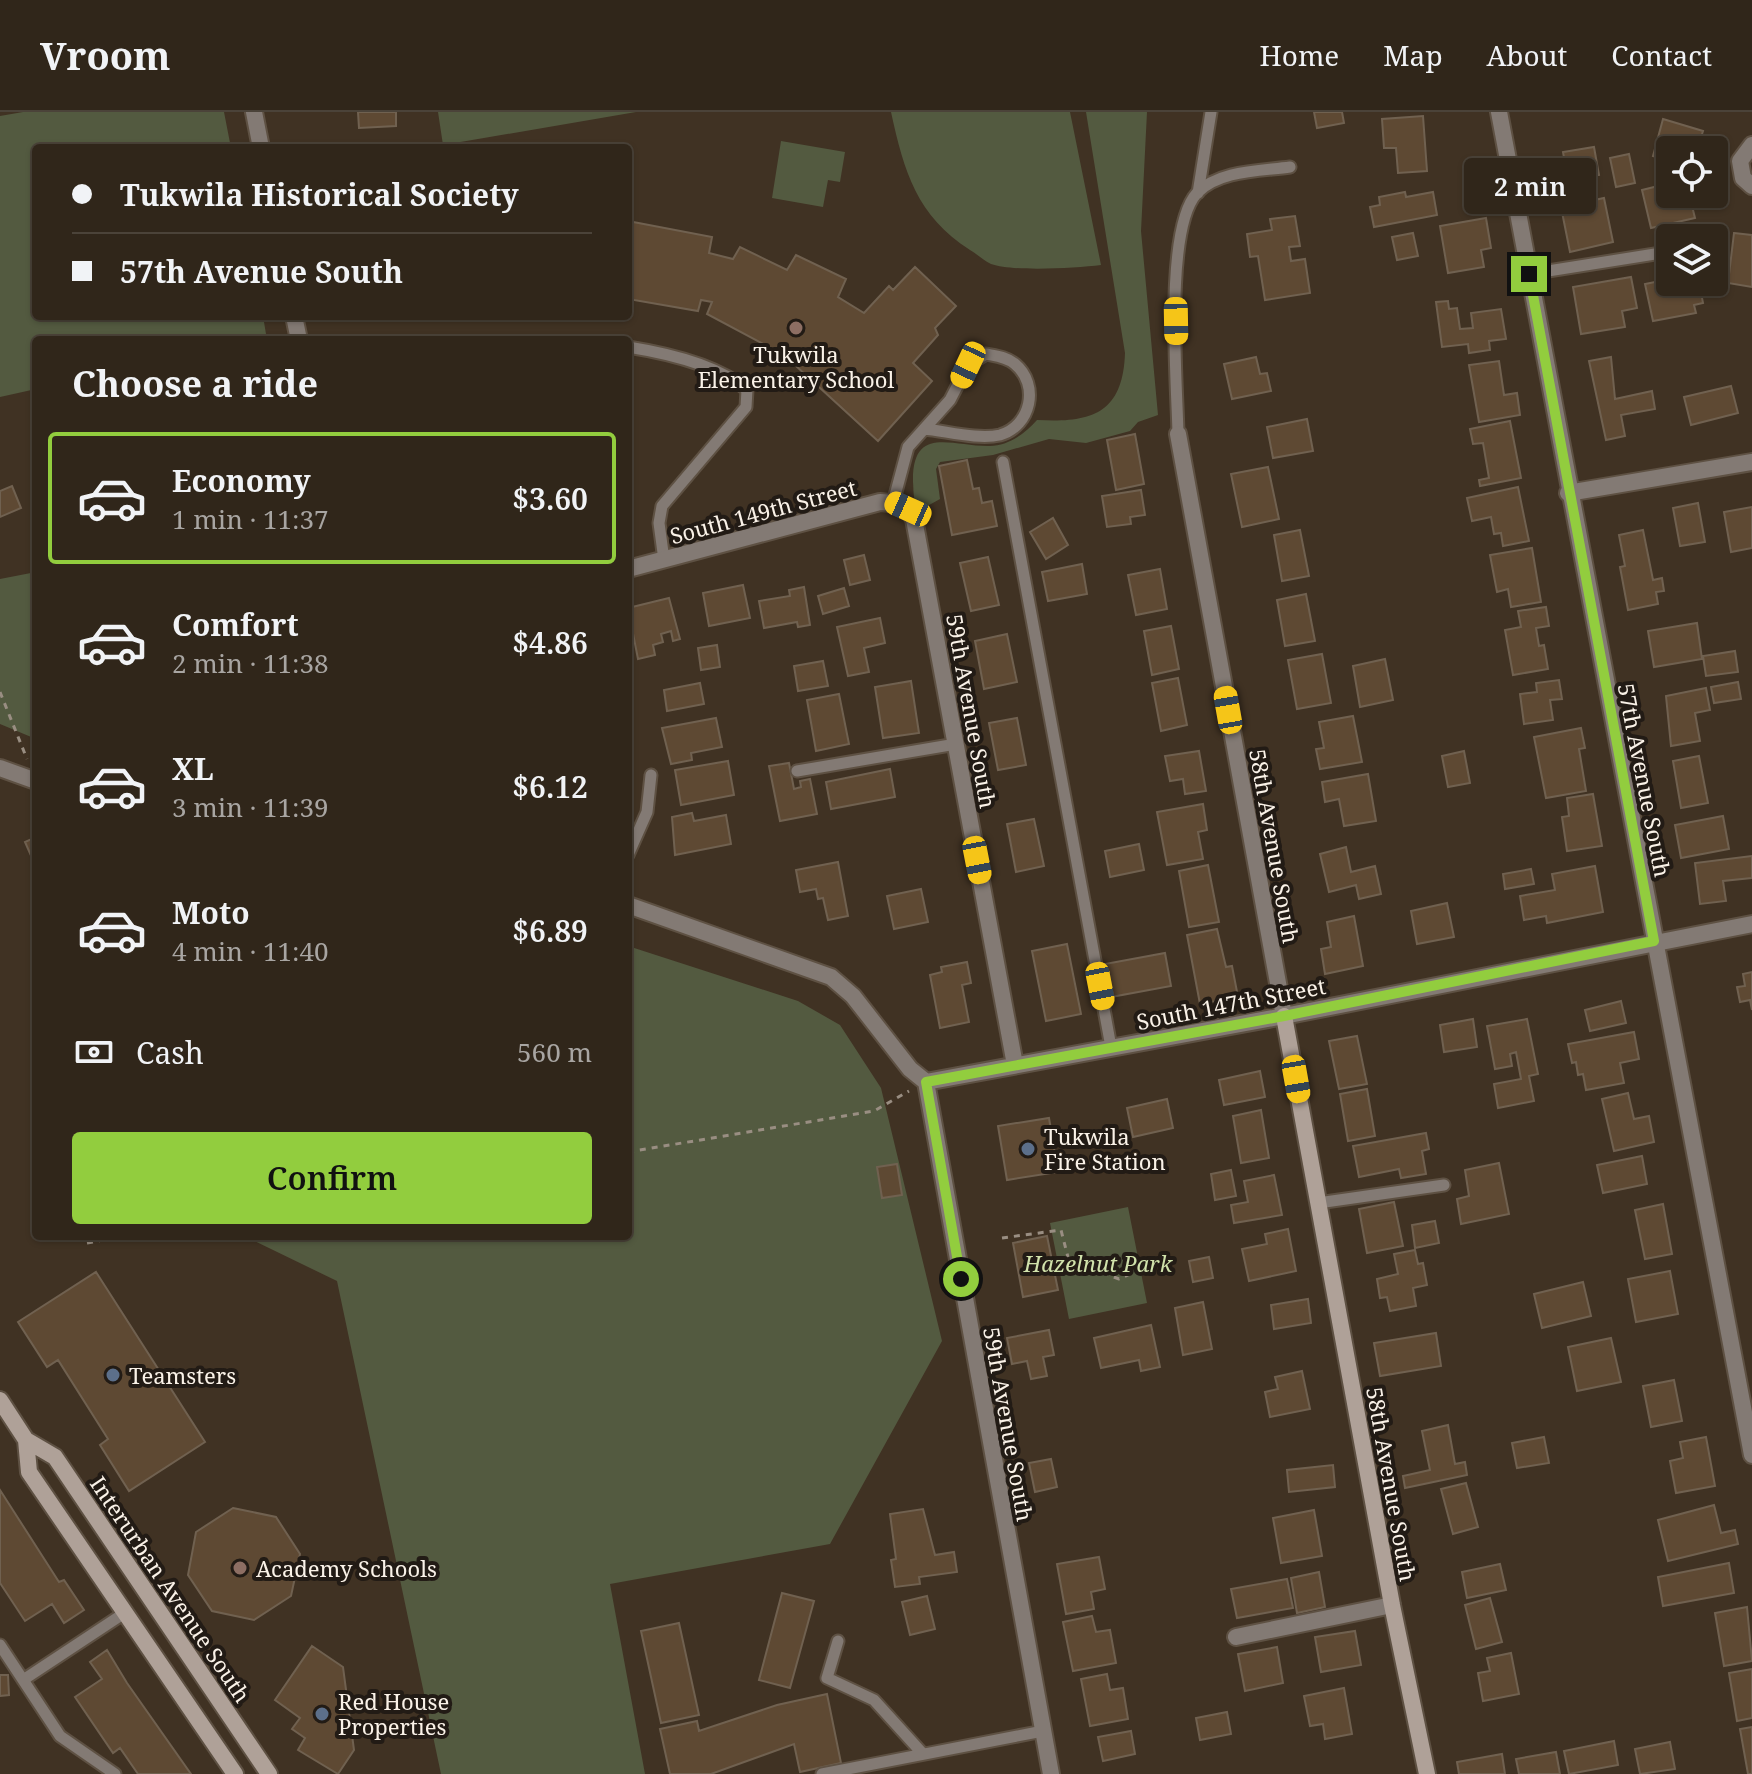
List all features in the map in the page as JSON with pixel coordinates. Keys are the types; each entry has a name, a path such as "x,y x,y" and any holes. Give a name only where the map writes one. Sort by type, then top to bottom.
{"main road":[{"name":"58th Avenue South","path":"1284,1016 1392,1605 1427,1774"},
{"name":"Interurban Avenue South","path":"2,1408 26,1440 55,1457 269,1774"},
{"name":"Interurban Avenue South","path":"26,1440 29,1472 235,1774"}],"street":[{"path":"254,112 260,144"},
{"name":"57th Avenue South","path":"1499,112 1568,493 1752,1455"},
{"path":"1752,145 1740,161 1743,178 1752,186"},
{"name":"58th Avenue South","path":"1178,434 1284,1016"},
{"path":"1568,493 1752,462"},
{"name":"South 149th Street","path":"632,568 880,502 901,506"},
{"name":"59th Avenue South","path":"901,506 914,519 1015,1065"},
{"path":"0,768 32,779"},
{"path":"632,906 831,977 869,1014 910,1069 926,1082"},
{"name":"South 147th Street","path":"926,1082 1284,1016 1752,924"},
{"name":"59th Avenue South","path":"926,1082 1051,1774"},
{"name":"58th Avenue South","path":"1236,1637 1392,1605"}],"lane":[{"name":"58th Avenue South","path":"1178,434 1175,293 1183,214 1198,193 1211,112"},
{"path":"1198,193 1214,181 1290,167"},
{"path":"1529,274 1655,254"},
{"path":"632,348 685,361 734,378 747,390 746,407 662,506 659,523 664,560"},
{"path":"901,506 904,457 924,429 950,400 968,365 976,357 986,354 1015,363 1025,375 1030,398 1028,409 1012,428 999,435 924,429"},
{"path":"1003,462 1111,1047"},
{"path":"797,771 956,744"},
{"path":"632,846 647,812 651,775"},
{"path":"1318,1203 1444,1185"},
{"path":"23,1680 126,1612"},
{"path":"838,1641 827,1678 874,1700 923,1754"},
{"path":"0,1645 60,1736 115,1774"},
{"path":"822,1774 1043,1731"}],"path":[{"path":"0,692 32,772"},
{"path":"632,1151 874,1111 926,1082"},
{"path":"1002,1238 1061,1230 1071,1269 1096,1270 1119,1279 1130,1274"},
{"path":"87,1243 104,1240"}],"green space":[{"path":"23,112 224,112 230,144 32,144 32,320 264,320 266,336 32,336 32,390 0,397 0,116"},
{"path":"438,112 636,112 449,144 443,144"},
{"path":"891,112 1070,112 1101,265 1045,269 1002,266 988,263 952,237 937,223 916,191 901,154"},
{"path":"1086,112 1147,112 1141,231 1158,415 1138,422 1130,431 1086,443 1049,439 993,455 940,462 936,469 940,499 922,509 915,500 914,464 919,452 927,445 1003,444 1022,434 1037,420 1088,416 1111,402 1118,390 1125,353"},
{"path":"781,141 845,152 840,182 828,180 823,207 772,198"},
{"path":"32,573 32,737 0,724 0,579"},
{"path":"632,947 798,1001 840,1025 881,1088 942,1341 830,1544 610,1584 645,1774 441,1774 337,1281 252,1240 632,1240"},
{"name":"Hazelnut Park","path":"1128,1207 1147,1303 1069,1319 1050,1223"}],"building":[{"path":"358,112 396,112 396,126 359,128"},
{"path":"1314,112 1342,112 1344,123 1317,128"},
{"path":"1423,116 1427,171 1398,173 1396,148 1384,148 1382,119"},
{"path":"1663,119 1703,131 1701,136 1658,136"},
{"path":"1594,147 1599,175 1568,180 1563,152"},
{"path":"1629,154 1635,183 1616,187 1610,158"},
{"path":"1656,186 1656,208 1692,208 1695,218 1656,224 1651,228 1642,190"},
{"path":"1405,192 1406,197 1433,192 1437,215 1374,227 1370,207 1380,205 1379,197"},
{"path":"1604,198 1613,242 1570,252 1561,207"},
{"path":"1295,216 1300,246 1289,247 1291,261 1305,259 1310,293 1265,300 1258,256 1250,257 1247,234 1272,230 1270,219"},
{"path":"1486,218 1491,248 1481,250 1484,267 1448,273 1440,226"},
{"path":"632,222 712,237 709,253 733,259 740,247 787,270 796,255 846,279 838,297 864,313 889,286 893,290 915,267 956,306 935,328 938,335 913,363 932,381 878,441 784,355 707,314 712,302 701,300 698,311 632,300"},
{"path":"1413,233 1418,256 1397,260 1392,237"},
{"path":"1734,233 1752,235 1752,287 1728,283"},
{"path":"1631,277 1637,308 1622,311 1625,327 1581,334 1573,287"},
{"path":"1656,282 1656,296 1702,296 1703,303 1694,305 1696,313 1653,321 1645,284"},
{"path":"1448,301 1449,309 1457,308 1460,329 1473,328 1471,313 1501,309 1506,339 1489,341 1490,350 1469,353 1468,344 1442,347 1436,302"},
{"path":"1256,357 1260,374 1267,373 1271,391 1232,399 1224,364"},
{"path":"1611,357 1615,399 1652,391 1655,409 1621,415 1625,436 1606,440 1589,361"},
{"path":"1499,361 1504,395 1517,393 1520,415 1479,422 1469,365"},
{"path":"1731,386 1738,413 1691,425 1684,397"},
{"path":"1307,419 1313,451 1273,458 1267,427"},
{"path":"1510,421 1521,478 1480,486 1479,480 1489,478 1483,443 1473,444 1470,429"},
{"path":"1135,434 1144,484 1116,490 1107,440"},
{"path":"967,460 973,489 979,488 982,503 992,501 997,526 952,535 939,466"},
{"path":"1268,467 1279,519 1242,527 1231,474"},
{"path":"12,486 21,508 0,517 0,491"},
{"path":"1518,487 1529,541 1503,546 1501,533 1494,534 1491,517 1472,521 1467,498"},
{"path":"1141,490 1145,515 1130,517 1131,524 1107,527 1102,496"},
{"path":"1698,503 1705,542 1680,546 1673,508"},
{"path":"1752,507 1752,548 1731,552 1724,512"},
{"path":"1053,518 1068,545 1046,559 1030,532"},
{"path":"1300,530 1309,576 1282,581 1274,535"},
{"path":"1643,530 1653,580 1662,578 1664,591 1656,592 1658,604 1628,610 1620,567 1625,566 1619,535"},
{"path":"1532,548 1541,602 1511,607 1508,589 1497,592 1490,555"},
{"path":"864,555 870,580 850,585 844,560"},
{"path":"988,557 999,605 971,611 960,563"},
{"path":"1082,564 1087,594 1048,601 1042,572"},
{"path":"1160,569 1167,609 1136,615 1128,575"},
{"path":"743,585 750,618 709,626 703,593"},
{"path":"804,587 810,625 798,627 797,622 764,628 759,601 790,596 789,590"},
{"path":"844,588 849,606 823,614 818,596"},
{"path":"1306,594 1315,641 1285,646 1277,600"},
{"path":"669,598 680,639 673,641 671,631 661,634 663,642 653,645 655,655 638,659 632,628 632,607"},
{"path":"1546,607 1549,626 1536,628 1539,646 1544,645 1548,669 1513,675 1505,630 1521,627 1518,611"},
{"path":"880,618 885,643 864,648 869,672 848,676 837,627"},
{"path":"1697,623 1702,659 1654,667 1648,631"},
{"path":"1171,626 1179,669 1152,675 1144,631"},
{"path":"1007,634 1017,682 984,689 975,641"},
{"path":"717,645 720,667 701,670 698,648"},
{"path":"1735,651 1738,672 1706,676 1703,656"},
{"path":"1322,654 1331,703 1297,709 1288,660"},
{"path":"1385,659 1393,700 1360,707 1353,666"},
{"path":"823,661 828,686 798,691 794,666"},
{"path":"1178,678 1187,725 1161,731 1152,683"},
{"path":"1559,680 1562,699 1550,700 1553,720 1524,724 1520,694 1537,692 1536,683"},
{"path":"911,681 919,733 883,738 875,687"},
{"path":"1738,682 1741,699 1714,703 1711,687"},
{"path":"700,683 704,704 667,711 664,690"},
{"path":"1706,688 1710,710 1695,713 1700,741 1671,746 1666,696"},
{"path":"839,694 849,744 816,751 807,700"},
{"path":"1353,716 1362,762 1320,769 1316,749 1324,748 1319,722"},
{"path":"716,718 722,747 691,753 692,760 671,764 662,728"},
{"path":"1017,718 1026,765 998,770 989,723"},
{"path":"1581,728 1585,748 1579,749 1586,791 1546,798 1534,737"},
{"path":"1199,751 1206,791 1185,794 1183,779 1170,781 1165,756"},
{"path":"1464,751 1470,783 1448,787 1442,756"},
{"path":"1699,756 1708,803 1681,808 1673,761"},
{"path":"728,761 734,795 681,805 675,770"},
{"path":"789,763 794,789 801,787 800,781 810,779 817,814 780,821 769,766"},
{"path":"890,769 895,797 831,809 826,782"},
{"path":"1368,774 1376,821 1344,826 1339,799 1325,802 1322,782"},
{"path":"1593,794 1602,846 1567,851 1562,817 1569,816 1567,798"},
{"path":"1203,804 1207,830 1198,832 1203,859 1167,865 1157,812"},
{"path":"692,813 694,821 726,815 731,844 675,855 672,817"},
{"path":"1723,816 1729,849 1681,858 1675,825"},
{"path":"1034,819 1044,866 1016,872 1007,824"},
{"path":"32,839 32,858 25,842"},
{"path":"1139,844 1144,870 1110,877 1105,851"},
{"path":"1346,847 1351,872 1375,866 1381,894 1359,899 1356,885 1329,892 1320,854"},
{"path":"1752,856 1752,878 1723,881 1726,901 1700,904 1695,863"},
{"path":"838,862 848,916 828,920 823,898 818,899 816,889 800,892 796,870"},
{"path":"1208,865 1219,922 1189,927 1179,871"},
{"path":"1595,866 1603,912 1547,923 1546,916 1524,920 1520,896 1555,890 1552,874"},
{"path":"1531,869 1534,884 1505,889 1503,874"},
{"path":"921,889 928,922 894,929 887,896"},
{"path":"1447,903 1454,937 1417,944 1411,911"},
{"path":"1354,916 1363,966 1325,974 1321,949 1331,947 1327,922"},
{"path":"1217,929 1226,967 1232,966 1238,997 1200,1004 1187,935"},
{"path":"1067,944 1081,1014 1046,1021 1032,951"},
{"path":"1165,953 1171,986 1111,997 1105,964"},
{"path":"967,962 971,983 962,985 969,1022 940,1028 930,975 942,972 941,967"},
{"path":"1752,972 1752,1010 1750,1000 1740,1002 1737,987 1745,986 1743,974"},
{"path":"1621,1001 1626,1023 1590,1031 1585,1010"},
{"path":"1473,1019 1477,1047 1444,1052 1440,1025"},
{"path":"1527,1019 1538,1074 1529,1076 1534,1101 1498,1108 1494,1084 1521,1079 1516,1052 1510,1054 1512,1066 1495,1069 1487,1026"},
{"path":"1634,1032 1639,1059 1620,1063 1624,1083 1586,1090 1583,1074 1578,1075 1576,1062 1572,1063 1568,1044"},
{"path":"1357,1036 1367,1084 1339,1089 1329,1041"},
{"path":"1260,1071 1265,1097 1224,1105 1219,1080"},
{"path":"1367,1089 1375,1136 1348,1141 1340,1094"},
{"path":"1628,1093 1634,1119 1649,1116 1654,1142 1614,1151 1602,1099"},
{"path":"1167,1099 1173,1128 1133,1137 1127,1108"},
{"path":"1261,1110 1269,1158 1241,1163 1233,1116"},
{"name":"Tukwila Fire Station","path":"1049,1118 1058,1172 1007,1180 998,1126"},
{"path":"1426,1133 1429,1149 1422,1151 1426,1174 1401,1178 1399,1169 1359,1177 1353,1146"},
{"path":"1642,1156 1647,1184 1603,1193 1597,1165"},
{"path":"1499,1163 1509,1214 1461,1224 1457,1199 1469,1196 1465,1170"},
{"path":"897,1164 902,1195 882,1198 877,1167"},
{"path":"1231,1170 1236,1196 1215,1200 1211,1174"},
{"path":"1274,1175 1282,1215 1234,1223 1231,1205 1248,1202 1244,1181"},
{"path":"1394,1202 1403,1246 1367,1253 1359,1209"},
{"path":"1663,1204 1672,1254 1645,1259 1635,1210"},
{"path":"1435,1221 1439,1243 1415,1248 1412,1225"},
{"path":"1288,1229 1296,1271 1249,1281 1242,1249 1267,1244 1265,1234"},
{"path":"1047,1236 1058,1290 1023,1297 1013,1243"},
{"path":"1415,1250 1418,1264 1423,1263 1427,1285 1413,1288 1416,1306 1390,1311 1387,1297 1380,1298 1377,1279 1398,1274 1394,1254"},
{"path":"1209,1257 1213,1278 1193,1282 1189,1261"},
{"path":"1670,1271 1678,1314 1636,1322 1628,1279"},
{"path":"96,1272 205,1442 129,1491 100,1445 108,1439 58,1360 47,1367 18,1322"},
{"path":"1583,1282 1591,1316 1542,1328 1534,1294"},
{"path":"1308,1299 1311,1323 1274,1329 1271,1305"},
{"path":"1203,1302 1212,1349 1183,1355 1175,1308"},
{"path":"1151,1325 1160,1367 1141,1371 1139,1360 1101,1368 1094,1338"},
{"path":"1049,1330 1054,1355 1043,1357 1047,1376 1031,1379 1027,1361 1012,1364 1007,1338"},
{"path":"1436,1333 1441,1366 1380,1376 1374,1343"},
{"path":"1611,1338 1621,1382 1577,1391 1568,1347"},
{"path":"1302,1371 1310,1409 1270,1417 1265,1392 1278,1389 1275,1377"},
{"path":"1674,1380 1682,1421 1651,1427 1643,1386"},
{"path":"1448,1425 1455,1464 1465,1462 1467,1475 1405,1488 1403,1476 1430,1470 1422,1431"},
{"path":"1544,1437 1549,1463 1517,1468 1512,1443"},
{"path":"1706,1437 1715,1486 1676,1493 1670,1461 1683,1458 1680,1442"},
{"path":"1051,1459 1057,1487 1035,1492 1029,1463"},
{"path":"1333,1465 1335,1487 1289,1492 1287,1470"},
{"path":"1466,1483 1478,1527 1453,1534 1441,1489"},
{"path":"0,1490 59,1582 64,1580 84,1610 64,1623 52,1604 25,1621 0,1583"},
{"path":"1714,1505 1721,1533 1735,1530 1738,1544 1668,1561 1658,1520"},
{"path":"233,1508 276,1517 300,1554 291,1596 254,1620 212,1611 188,1575 196,1532"},
{"path":"923,1509 935,1555 954,1552 957,1572 919,1577 920,1584 895,1587 891,1560 896,1559 890,1514"},
{"path":"1314,1510 1322,1556 1281,1563 1273,1518"},
{"path":"1099,1557 1105,1589 1091,1592 1094,1609 1066,1614 1057,1564"},
{"path":"1729,1563 1734,1593 1663,1606 1658,1577"},
{"path":"1500,1564 1506,1590 1467,1598 1462,1572"},
{"path":"1319,1572 1325,1607 1297,1613 1291,1578"},
{"path":"1287,1579 1293,1608 1237,1618 1231,1589"},
{"path":"782,1593 814,1601 790,1688 759,1680"},
{"path":"927,1596 935,1629 910,1635 902,1602"},
{"path":"1490,1598 1502,1642 1476,1649 1465,1605"},
{"path":"1747,1607 1752,1661 1724,1666 1715,1613"},
{"path":"1092,1616 1096,1632 1110,1630 1116,1663 1073,1671 1063,1622"},
{"path":"679,1623 699,1715 661,1723 641,1631"},
{"path":"1355,1631 1361,1665 1321,1672 1315,1637"},
{"path":"312,1646 343,1667 354,1750 338,1774 298,1750 305,1738 292,1729 300,1718 275,1700"},
{"path":"1277,1647 1283,1683 1245,1691 1238,1654"},
{"path":"107,1650 191,1774 138,1774 120,1748 113,1753 75,1697 102,1679 90,1662"},
{"path":"1511,1653 1519,1694 1483,1701 1478,1673 1490,1671 1487,1658"},
{"path":"1752,1669 1752,1718 1737,1721 1729,1673"},
{"path":"1107,1674 1110,1690 1123,1688 1128,1719 1090,1726 1081,1679"},
{"path":"0,1675 8,1675 9,1695 0,1696"},
{"path":"1344,1688 1352,1734 1325,1739 1323,1724 1310,1726 1304,1696"},
{"path":"827,1694 841,1763 800,1772 794,1744 711,1774 670,1774 660,1729 697,1721 699,1731 777,1705"},
{"path":"1227,1712 1231,1734 1200,1740 1196,1718"},
{"path":"1752,1727 1752,1774 1748,1774 1740,1729"},
{"path":"1131,1731 1135,1754 1103,1761 1098,1737"},
{"path":"1614,1741 1618,1765 1569,1774 1564,1751"},
{"path":"1670,1742 1675,1769 1640,1774 1635,1749"},
{"path":"1556,1752 1560,1774 1519,1774 1516,1759"},
{"path":"1502,1754 1505,1774 1459,1774 1457,1762"}],"place":[{"name":"Tukwila Elementary School","path":"796,328"},
{"name":"Tukwila Fire Station","path":"1028,1149"},
{"name":"Teamsters","path":"113,1375"},
{"name":"Academy Schools","path":"240,1568"},
{"name":"Red House Properties","path":"322,1714"}],"route":[{"path":"961,1279 926,1082 1284,1016 1654,941 1529,274"}]}
